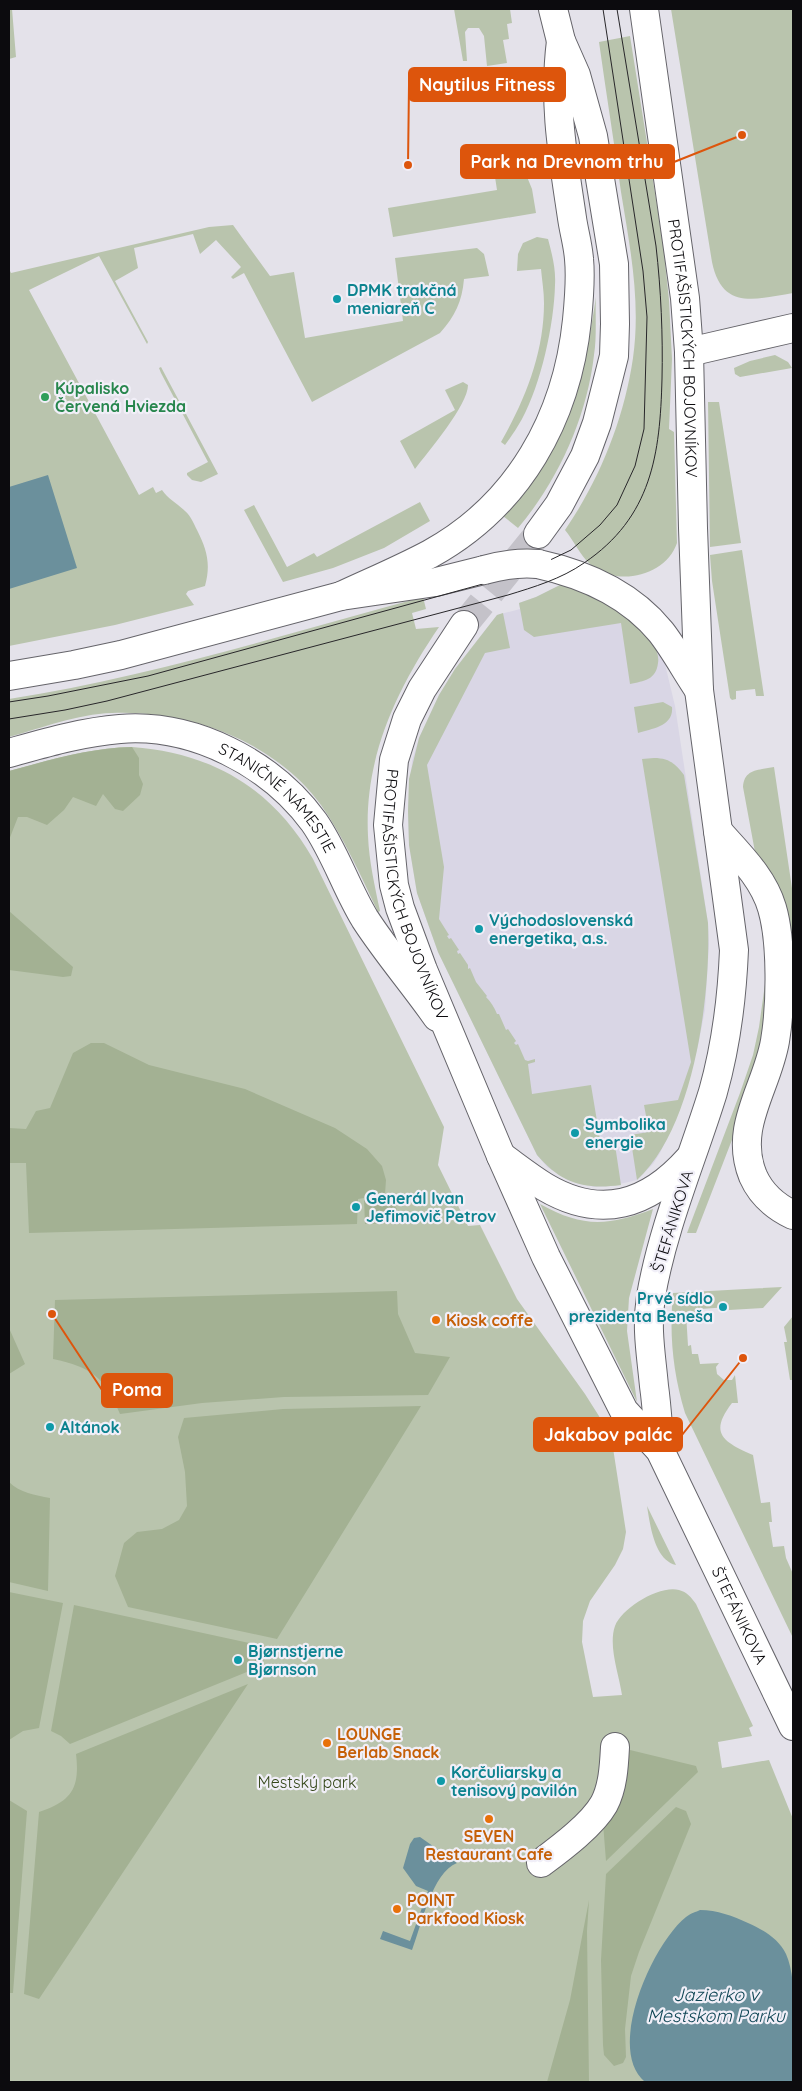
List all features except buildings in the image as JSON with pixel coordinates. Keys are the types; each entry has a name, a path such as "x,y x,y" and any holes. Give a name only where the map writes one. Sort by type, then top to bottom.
{"street":[{"path":"538,534 559,505 585,456 607,392 614,356 615,332 614,264 594,136 576,75 561,42 553,9"},
{"name":"PROTIFAŠISTICKÝCH BOJOVNÍKOV","path":"644,9 685,298 689,352 699,690 734,950 733,978 724,1045 713,1090 693,1154"},
{"path":"9,676 74,666 121,655 341,596 431,554 486,513 517,478 547,431 559,405 574,350 580,297 580,259 558,125 556,74 561,42"},
{"path":"689,352 793,328"},
{"name":"PROTIFAŠISTICKÝCH BOJOVNÍKOV","path":"341,596 436,582 503,565 538,564 590,580 638,610 662,633 699,690"},
{"name":"PROTIFAŠISTICKÝCH BOJOVNÍKOV","path":"449,1032 400,908 394,885 388,825 394,760 407,719 422,689 464,625"},
{"name":"STANIČNÉ NÁMESTIE","path":"9,753 59,739 100,732 139,729 187,736 216,746 257,768 297,802 314,823 365,918 449,1032"},
{"path":"718,830 760,882 774,916 779,983 776,1029 769,1064 747,1129 746,1145 748,1160 757,1184 772,1202 793,1215"},
{"name":"ŠTEFÁNIKOVA","path":"449,1032 546,1258 624,1411 660,1450 793,1726"},
{"name":"ŠTEFÁNIKOVA","path":"501,1156 546,1187 583,1202 605,1205 624,1203 641,1198 678,1171 693,1154"},
{"name":"ŠTEFÁNIKOVA","path":"660,1450 648,1341 651,1296 667,1227 693,1154"},
{"path":"541,1863 586,1824 602,1806 612,1778 615,1747"}],"shaded area":[{"path":"562,584 654,643 664,660 675,706 708,923 709,945 705,1010 698,1046 679,1112 653,1164 637,1180 611,1186 594,1187 568,1180 547,1167 537,1155 438,952 417,893 409,845 408,811 412,761 419,738 439,695 455,669 497,615 520,609 519,603"}],"green space":[{"path":"9,9 12,9 16,57 9,59"},
{"path":"454,9 510,9 512,23 507,24 509,39 503,40 507,63 487,66 484,36 479,28 468,28 465,32 467,61 463,61"},
{"path":"671,9 793,9 793,293 766,298 742,298 732,295 717,278 712,262"},
{"path":"630,36 663,243 669,300 672,359 669,429 674,432 677,543 671,554 662,564 639,575 626,577 601,571 590,564 565,530 589,490 609,448 624,403 633,358 636,316 631,254 599,42"},
{"path":"525,172 532,189 536,213 393,237 388,208 497,190 495,177"},
{"path":"233,225 270,276 294,272 305,338 403,321 395,258 477,248 484,254 489,276 464,279 462,295 457,308 450,321 440,333 312,402 244,273 233,279 231,277 241,267 216,240 200,254 193,234 134,248 138,268 115,281 148,342 147,344 99,256 29,290 139,495 153,487 156,493 162,490 187,513 203,544 207,557 208,571 205,586 188,591 186,594 194,605 115,625 9,646 9,269 11,273 209,227"},
{"path":"537,237 548,239 553,262 555,279 552,318 541,372 535,389 522,419 505,445 501,442 525,393 541,340 544,303 541,269 517,271 518,254 523,243"},
{"path":"596,297 594,355 585,402 558,469 546,490 518,528 503,516 540,468 556,442 565,422 579,382 589,340"},
{"path":"775,355 788,362 792,368 740,377 735,374 734,368 750,361"},
{"path":"161,367 218,474 201,482 192,480 187,473 208,462 161,373 159,368"},
{"path":"463,382 468,385 462,404 415,469 400,441 455,410 445,390"},
{"path":"708,402 719,402 741,543 710,547"},
{"path":"420,502 430,521 384,548 333,568 283,582 244,510 254,505 287,567 314,553 317,557"},
{"path":"742,550 764,696 756,696 755,689 736,691 736,699 732,700 730,698 712,581 710,555"},
{"path":"562,584 609,604 633,621 649,637 658,655 655,673 644,681 630,684 621,623 534,637 524,630 519,603"},
{"path":"423,597 426,609 412,613 416,629 439,627 409,675 397,700 377,752 371,779 368,807 368,836 380,911 378,912 345,844 321,805 302,783 279,763 255,747 228,734 200,724 171,717 141,713 112,713 60,722 9,737 9,699 61,690 165,667"},
{"path":"503,613 510,648 485,653 427,765 444,867 439,919 449,935 447,936 449,939 451,938 459,950 457,951 458,954 460,953 468,965 468,969 470,968 476,982 487,996 497,1014 499,1014 506,1030 508,1029 516,1041 514,1043 518,1044 525,1060 535,1059 535,1062 528,1064 532,1094 591,1085 600,1139 614,1138 621,1185 596,1186 574,1182 555,1172 537,1155 438,952 417,893 409,845 408,811 409,779 419,738 439,695 455,669 497,615"},
{"path":"663,702 672,707 670,719 661,726 638,733 634,707"},
{"name":"Mestský park","path":"132,747 189,757 238,779 260,794 297,834 313,859 444,1127 438,1165 468,1226 480,1225 517,1299 585,1394 611,1435 626,1532 623,1549 615,1565 590,1601 583,1621 582,1642 593,1697 622,1695 615,1660 613,1634 615,1626 625,1612 652,1594 671,1589 684,1592 696,1604 753,1726 749,1728 752,1736 718,1742 722,1768 769,1760 793,1819 793,2082 9,2082 9,771 85,752"},
{"path":"132,747 139,758 139,775 143,784 140,795 123,811 115,809 103,794 96,806 73,797 64,810 47,825 27,817 18,817 9,840 9,771 85,752"},
{"path":"654,758 672,762 684,775 708,923 708,953 702,1023 685,1095 673,1128 657,1157 637,1180 630,1135 649,1132 644,1105 678,1100 691,1062 642,759"},
{"path":"774,767 793,895 793,1013 789,1016 766,874 755,852 743,787 746,776 750,773"},
{"path":"9,911 73,967 71,976 63,977 9,970"},
{"path":"765,948 771,948 766,1028 735,1132 696,1233 687,1233 753,1055 765,984"},
{"path":"91,1043 104,1043 149,1065 245,1089 335,1128 367,1149 382,1166 386,1180 385,1194 397,1209 394,1223 365,1224 364,1198 358,1199 357,1224 29,1233 26,1163 9,1163 9,1128 26,1129 36,1111 50,1108 73,1053"},
{"path":"540,1204 569,1217 596,1222 622,1219 653,1209 629,1298 627,1331 637,1402"},
{"path":"782,1287 763,1308 729,1310 729,1307 700,1309 700,1312 686,1313 688,1346 691,1345 692,1354 698,1354 700,1364 719,1363 716,1367 717,1374 724,1380 732,1380 735,1375 738,1403 732,1403 721,1422 720,1430 727,1441 753,1455 761,1503 770,1502 772,1522 769,1522 773,1547 784,1546 786,1558 793,1574 793,1638 685,1413 675,1369 672,1339 673,1293"},
{"path":"397,1291 398,1314 415,1353 450,1357 428,1395 284,1397 202,1403 120,1414 109,1391 95,1376 78,1366 53,1359 55,1300"},
{"path":"793,1316 793,1384 792,1380 790,1380 784,1342 787,1342 784,1327"},
{"path":"9,1328 25,1364 9,1374"},
{"path":"421,1406 277,1639 128,1607 115,1576 124,1543 137,1532 162,1529 179,1520 187,1506 185,1472 178,1437 184,1418 283,1409"},
{"path":"9,1482 13,1486 33,1495 50,1498 48,1591 9,1582"},
{"path":"647,1506 676,1565 669,1562 658,1549 654,1540"},
{"path":"9,1592 63,1603 39,1728 23,1731 9,1740"},
{"path":"74,1605 272,1648 259,1667 70,1744 61,1736 51,1731"},
{"path":"248,1684 39,1999 24,1994 39,1812 59,1803 71,1792 77,1776 76,1754"},
{"path":"630,1750 696,1766 698,1772 606,1861 603,1823 618,1801 626,1776"},
{"path":"9,1800 27,1811 13,1993 9,1993"},
{"path":"676,1807 686,1811 691,1824 631,1976 625,2029 626,2057 623,2063 614,2066 604,2055 603,2045 601,1960 606,1874"},
{"path":"589,1900 587,1931 589,2082 547,2082 570,2000"}],"water":[{"path":"48,475 77,568 9,589 9,487"},
{"path":"420,1837 457,1863 448,1868 434,1888 412,1950 380,1939 383,1931 410,1941 428,1891 416,1886 403,1868 410,1844 414,1838"},
{"name":"Jazierko v Mestskom Parku","path":"700,1910 725,1914 753,1925 775,1939 786,1954 793,1981 794,1998 793,2082 645,2082 634,2067 630,2046 632,2022 638,1997 648,1972 673,1930 686,1917"}],"tunnel":[{"path":"464,625 538,534"}],"tram line":[{"path":"9,702 148,676 523,573 571,550 600,525 617,505 635,466 644,429 647,317 643,271 603,9"},
{"path":"9,719 107,701 518,592 547,582 575,569 607,545 625,525 638,504 648,482 654,458 659,433 661,407 662,346 656,246 617,9"}],"place":[{"name":"Park na Drevnom trhu","path":"742,135"},
{"name":"Naytilus Fitness","path":"408,165"},
{"name":"DPMK trakčná meniareň C","path":"337,299"},
{"name":"Kúpalisko Červená Hviezda","path":"45,397"},
{"name":"Východoslovenská energetika, a.s.","path":"479,929"},
{"name":"Symbolika energie","path":"575,1133"},
{"name":"Generál Ivan Jefimovič Petrov","path":"356,1207"},
{"name":"Prvé sídlo prezidenta Beneša","path":"723,1307"},
{"name":"Poma","path":"52,1314"},
{"name":"Kiosk coffe","path":"436,1320"},
{"name":"Jakabov palác","path":"743,1358"},
{"name":"Altánok","path":"50,1427"},
{"name":"Bjørnstjerne Bjørnson","path":"238,1660"},
{"name":"LOUNGE Berlab Snack","path":"327,1743"},
{"name":"Korčuliarsky a tenisový pavilón","path":"441,1781"},
{"name":"SEVEN Restaurant Cafe","path":"489,1819"},
{"name":"POINT Parkfood Kiosk","path":"397,1909"}]}
